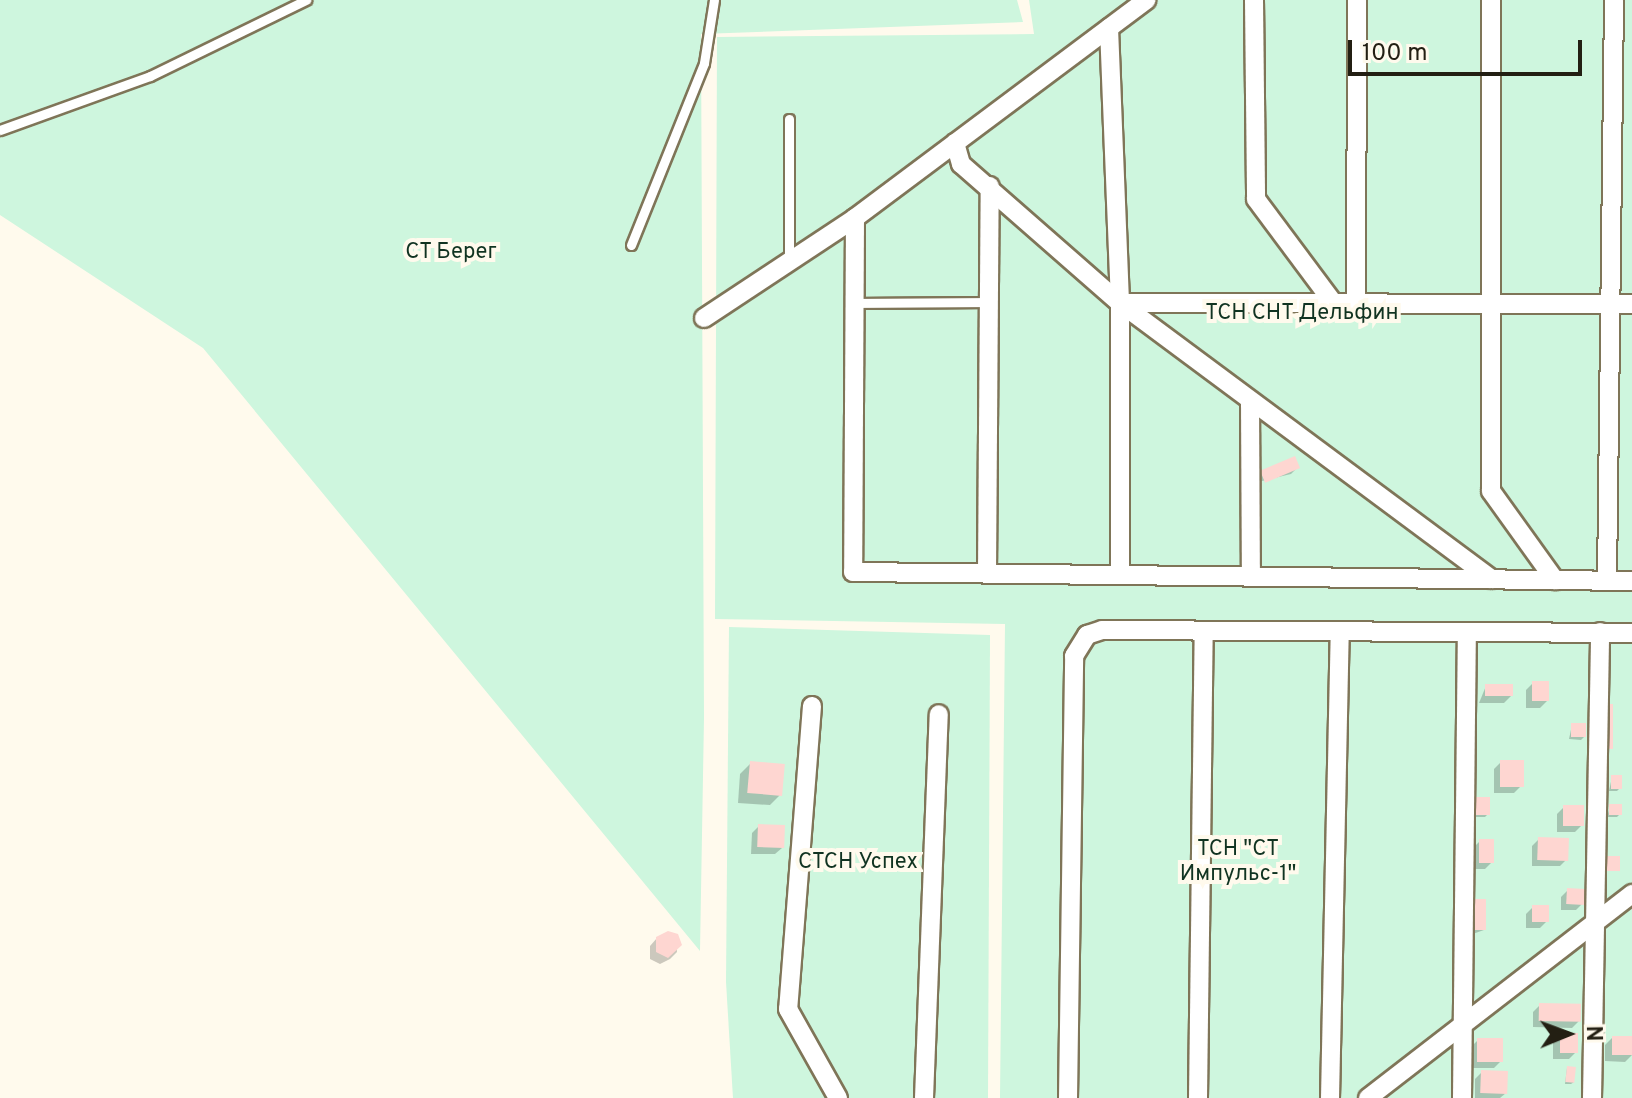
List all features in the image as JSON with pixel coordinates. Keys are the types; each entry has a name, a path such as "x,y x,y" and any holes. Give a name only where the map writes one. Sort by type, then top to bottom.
{"street":[{"path":"704,318 855,218 1146,0"},
{"path":"1254,0 1256,199 1332,301"},
{"path":"1356,301 1357,0"},
{"path":"1491,0 1491,491 1555,580"},
{"path":"1607,581 1623,304 1614,0"},
{"path":"1109,28 1120,303 1120,574"},
{"path":"955,143 961,164 990,186 1120,303 1492,579"},
{"path":"987,574 990,186"},
{"path":"855,218 853,572 1632,581"},
{"path":"1120,303 1356,301 1623,304"},
{"path":"1250,401 1251,576"},
{"path":"1068,1098 1074,656 1079,642 1102,630 1632,633"},
{"path":"1198,1098 1204,631"},
{"path":"1330,1098 1340,631"},
{"path":"1462,1098 1467,632"},
{"path":"1592,1098 1600,632"},
{"path":"812,706 788,1009 838,1098"},
{"path":"924,1098 939,714"},
{"path":"1368,1098 1632,894"}],"lane":[{"path":"0,130 150,76 306,0"},
{"path":"631,245 704,63 714,0"},
{"path":"789,119 789,263"},
{"path":"854,303 989,302"}],"green space":[{"name":"СТ Берег","path":"0,0 1017,0 1023,22 701,34 704,718 700,951 203,348 0,215"},
{"name":"ТСН СНТ Дельфин","path":"1029,0 1632,0 1632,1098 1000,1098 1005,624 715,619 717,37 1034,34"},
{"name":"СТСН Успех","path":"729,627 990,635 988,1098 733,1098 726,982"}],"building":[{"path":"1295,456 1300,468 1265,483 1260,471"},
{"path":"1532,681 1549,681 1549,701 1532,701"},
{"path":"1485,684 1513,684 1513,696 1485,696"},
{"path":"1601,704 1613,704 1613,749 1601,749"},
{"path":"1571,723 1586,723 1586,737 1571,737"},
{"path":"1500,760 1524,760 1524,787 1500,787"},
{"path":"750,761 785,764 782,796 747,793"},
{"path":"1611,775 1622,775 1622,789 1611,789"},
{"path":"1475,797 1490,797 1490,815 1475,815"},
{"path":"1609,804 1622,804 1622,815 1609,815"},
{"path":"1563,805 1584,805 1584,826 1563,826"},
{"path":"758,824 785,825 784,848 757,847"},
{"path":"1538,837 1569,838 1568,861 1537,860"},
{"path":"1479,839 1494,839 1494,863 1479,863"},
{"path":"1603,856 1620,856 1620,871 1603,871"},
{"path":"1567,888 1585,889 1584,905 1566,904"},
{"path":"1473,899 1486,899 1486,930 1473,930"},
{"path":"1532,905 1549,905 1549,922 1532,922"},
{"path":"668,931 678,934 682,945 668,958 656,952 656,937"},
{"path":"1539,1003 1581,1004 1581,1022 1539,1021"},
{"path":"1560,1033 1578,1033 1578,1053 1560,1053"},
{"path":"1612,1036 1632,1036 1632,1055 1612,1055"},
{"path":"1477,1038 1503,1038 1503,1062 1477,1062"},
{"path":"1567,1066 1576,1067 1574,1083 1565,1082"},
{"path":"1481,1070 1508,1071 1507,1094 1480,1093"}],"park label":[{"name":"ТСН \"СТ Импульс-1\"","path":"1238,862"}]}
